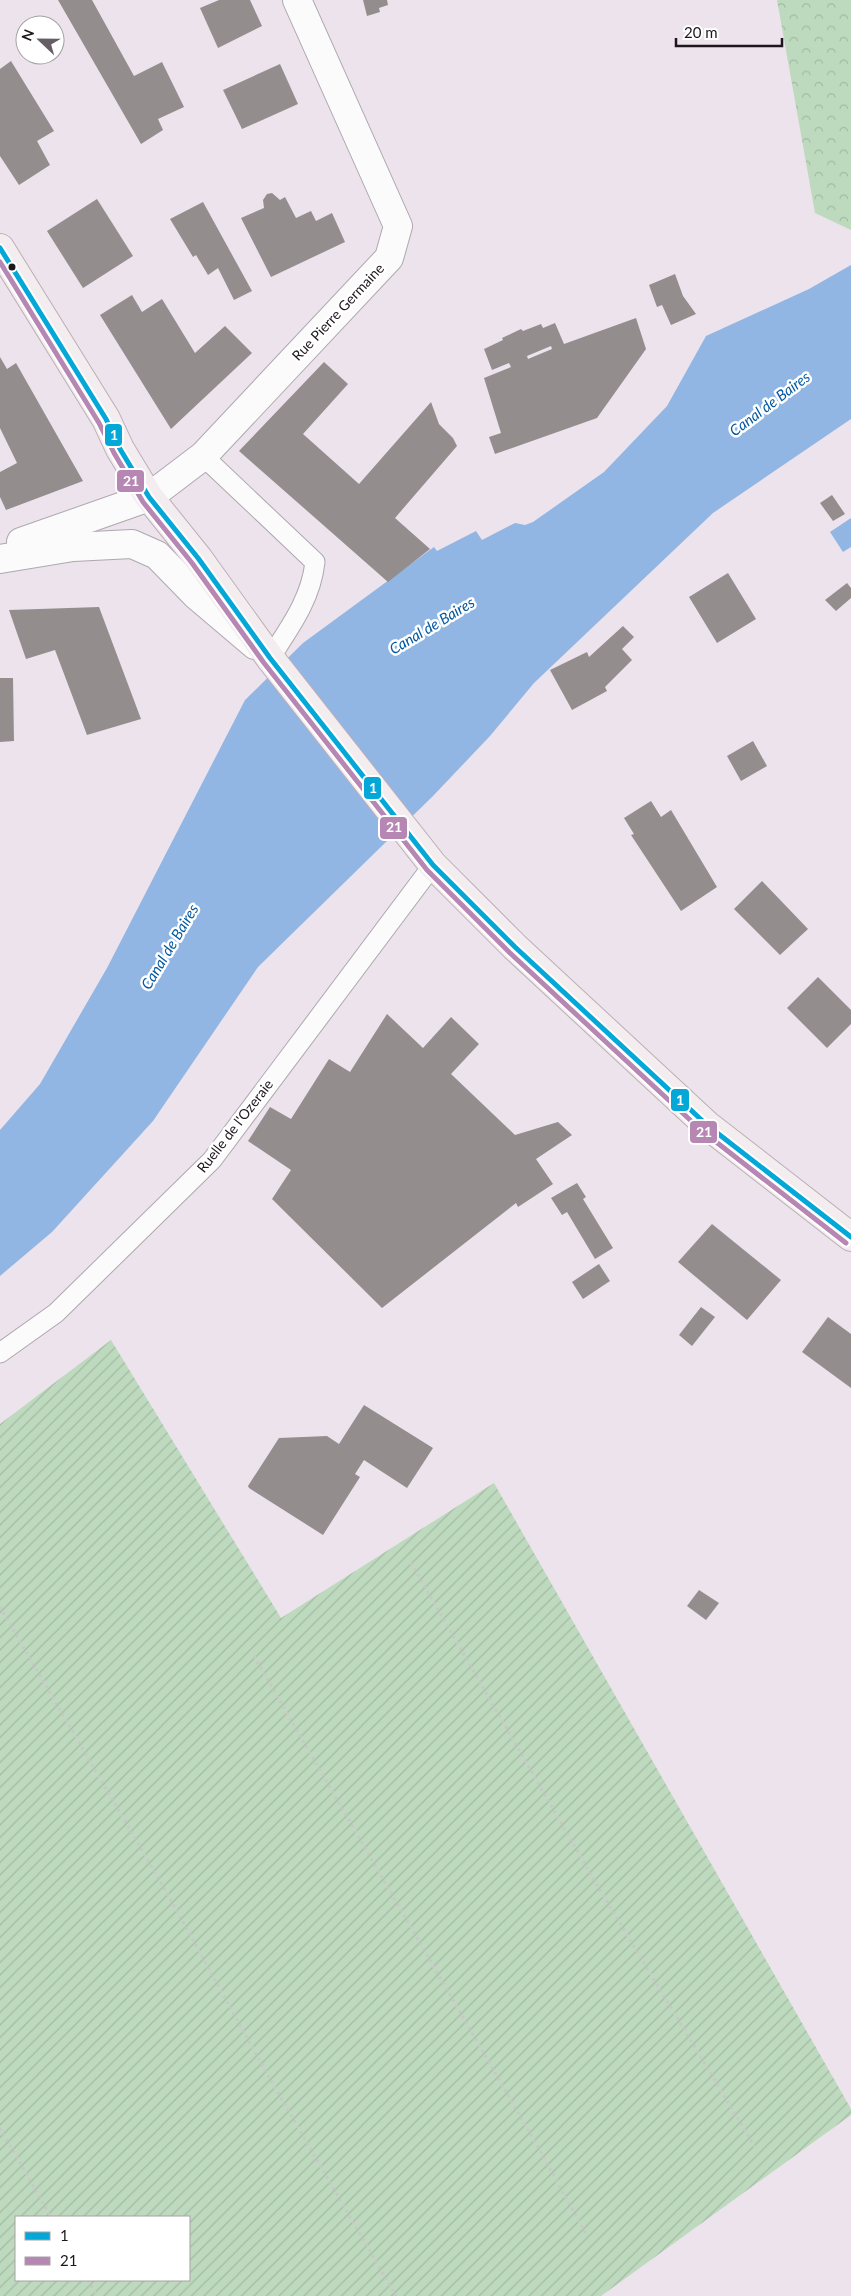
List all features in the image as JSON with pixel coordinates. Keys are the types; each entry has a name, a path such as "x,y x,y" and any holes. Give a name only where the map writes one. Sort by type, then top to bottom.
{"main road":[{"path":"0,248 106,419 120,450 149,497 198,558 270,658 433,865 514,947 707,1125 851,1237"}],"street":[{"name":"Rue Pierre Germaine","path":"149,497 203,456 388,258 398,226 297,0"},
{"path":"73,547 149,497"},
{"path":"0,550 149,497"},
{"path":"0,559 73,547 132,544 157,555 196,595 270,658"}],"lane":[{"path":"203,456 315,562 313,583 299,614 270,658"},
{"name":"Ruelle de l'Ozeraie","path":"0,1353 56,1313 212,1160 433,865"}],"path":[{"path":"411,1564 597,1885 755,2147"},
{"path":"0,1608 164,1888 268,2074 396,2296"},
{"path":"254,1656 538,2147 586,2234"},
{"path":"0,2128 50,2216"},
{"path":"89,2281 97,2296"}],"green space":[{"path":"777,0 851,0 851,230 815,213"},
{"path":"111,1340 281,1618 494,1483 851,2109 851,2115 601,2296 0,2296 0,1424"}],"water":[{"name":"Canal de Baires","path":"851,265 851,419 713,513 534,683 490,736 433,796 258,967 153,1121 52,1232 0,1276 0,1130 40,1084 107,968 245,700 303,643 434,547 437,551 476,531 482,540 515,523 525,525 533,522 604,472 667,406 706,336 809,289"},
{"path":"851,518 851,547 843,552 830,532"}],"building":[{"path":"58,0 92,0 134,76 162,62 184,107 158,119 163,130 141,144"},
{"path":"219,0 250,0 262,26 218,48 200,8"},
{"path":"363,0 387,0 388,5 379,8 380,12 367,16"},
{"path":"11,61 54,131 37,141 50,165 19,185 0,156 0,69"},
{"path":"280,64 298,104 242,129 223,90"},
{"path":"272,193 280,200 285,197 296,218 311,211 316,221 332,213 345,242 271,277 241,218 264,208 263,200 267,194"},
{"path":"97,199 133,256 83,288 47,231"},
{"path":"203,202 252,291 234,300 218,268 208,275 196,255 193,257 170,219"},
{"path":"675,274 683,296 696,314 671,325 662,305 657,307 649,285"},
{"path":"132,295 142,312 162,299 195,353 225,326 252,353 171,429 100,315"},
{"path":"636,318 646,349 597,418 495,454 489,437 501,433 484,378 511,367 509,363 492,370 484,349 521,329 523,331 541,324 543,328 555,323 564,344","holes":["551,346 552,349 528,359 527,356"]},
{"path":"0,357 7,369 16,363 83,481 6,510 0,497 0,472 17,463 0,428"},
{"path":"324,362 348,384 303,434 359,484 431,402 439,424 453,438 457,446 395,518 430,549 388,582 239,451"},
{"path":"832,495 845,514 833,521 820,503"},
{"path":"728,573 756,619 717,643 689,597"},
{"path":"847,583 851,588 851,598 836,611 825,600"},
{"path":"99,607 141,719 87,735 55,650 26,659 9,610"},
{"path":"623,626 634,637 622,649 632,660 605,687 607,691 572,710 550,670 587,652 589,657"},
{"path":"0,678 13,678 14,741 0,742"},
{"path":"753,741 767,766 741,781 727,756"},
{"path":"651,801 661,817 671,810 717,887 681,911 631,835 634,834 624,818"},
{"path":"762,881 808,929 780,955 734,909"},
{"path":"818,977 851,1010 851,1024 827,1048 787,1008"},
{"path":"387,1014 423,1048 451,1017 479,1044 451,1074 515,1135 558,1122 572,1135 536,1159 553,1184 518,1207 516,1203 382,1308 272,1199 291,1170 248,1141 270,1107 291,1119 329,1059 350,1072"},
{"path":"577,1183 586,1197 583,1199 613,1248 595,1259 567,1212 562,1215 551,1198"},
{"path":"712,1224 781,1280 747,1320 678,1262"},
{"path":"599,1264 610,1281 583,1299 572,1282"},
{"path":"701,1307 715,1317 692,1346 679,1335"},
{"path":"828,1317 851,1334 851,1388 802,1352"},
{"path":"364,1405 433,1448 407,1488 364,1460 355,1474 360,1477 323,1535 249,1488 248,1486 279,1438 327,1436 339,1444"},
{"path":"699,1590 719,1603 706,1620 687,1606"}],"transit line":[{"name":"1","path":"0,248 106,419 120,449 149,497 198,558 270,658 433,865 515,947 707,1125 851,1237"},
{"name":"21","path":"0,262 99,423 143,502 192,563 264,663 427,870 510,953 702,1131 846,1243"}]}
